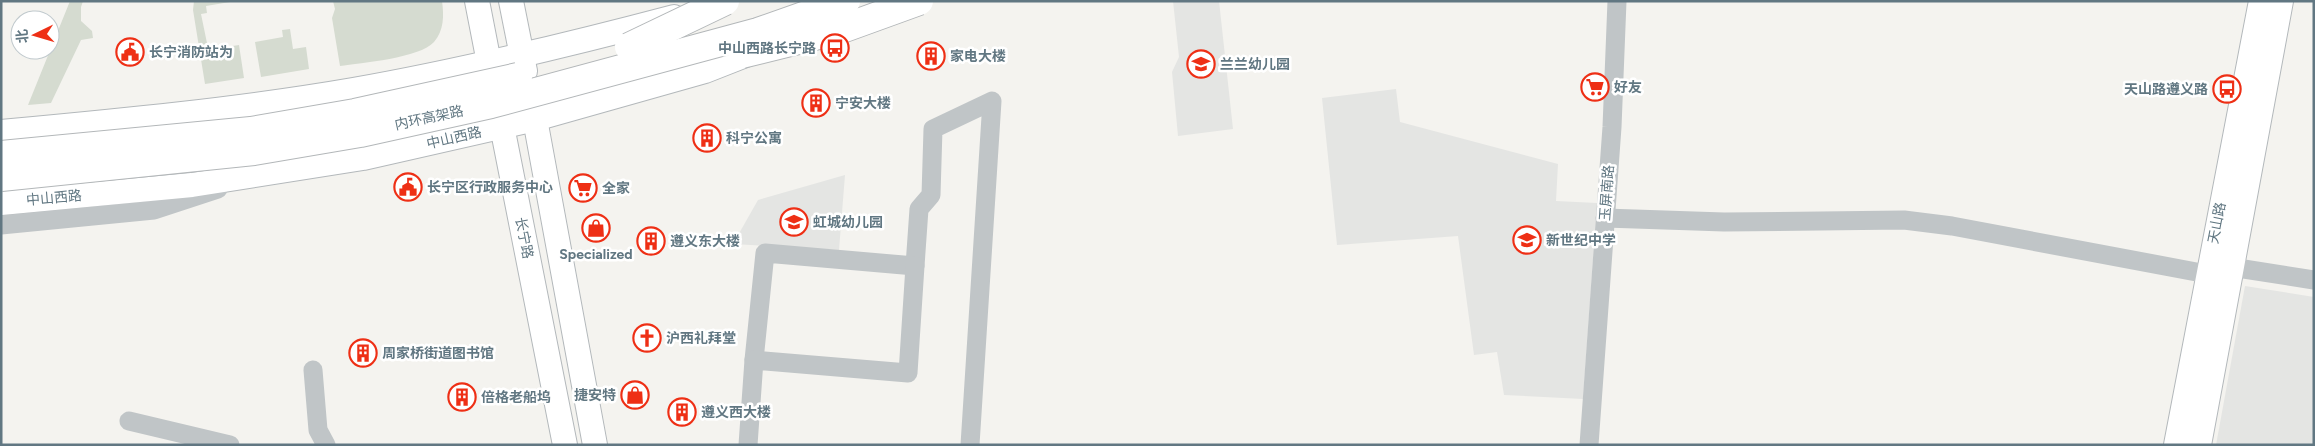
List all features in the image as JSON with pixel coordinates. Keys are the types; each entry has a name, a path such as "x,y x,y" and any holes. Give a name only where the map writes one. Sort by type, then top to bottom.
{"highway":[{"path":"629,47 725,1"},
{"name":"内环高架路","path":"1,155 270,128 356,113 487,85 754,14 789,1"},
{"name":"内环高架路","path":"1,177 254,151 360,133 497,116 758,32 846,1"},
{"path":"497,116 629,80 830,33 919,1"}],"main road":[{"name":"长宁路","path":"477,1 497,116 565,445"},
{"path":"511,1 535,119 595,445"},
{"path":"1,132 186,114 354,90 571,44 731,1"},
{"name":"中山西路","path":"1,203 192,185 258,175 362,158 497,116 535,119 705,71 891,1"},
{"name":"天山路","path":"2176,445 2207,274 2261,1"},
{"name":"天山路","path":"2199,445 2281,1"}],"street":[{"name":"玉屏南路","path":"1589,445 1605,218 1617,1"},
{"path":"754,360 908,373 919,209 931,195 933,129 992,102 970,445"},
{"path":"1,225 154,210 258,175"},
{"path":"1605,218 1724,222 1904,220 1952,226 2207,274"},
{"path":"748,445 754,360 765,253 914,266"},
{"path":"2231,267 2314,280"},
{"path":"313,370 318,430 326,445"},
{"path":"129,421 230,445"}],"shaded area":[{"path":"70,1 83,1 81,21 92,31 93,38 81,40 51,103 28,105 46,60 60,60 60,26"},
{"path":"194,1 236,1 206,6 207,13 201,14 208,48 239,45 244,78 205,84 193,10"},
{"path":"333,1 442,1 443,17 440,33 427,48 404,56 340,66 332,18 335,9"},
{"name":"兰兰幼儿园","path":"1173,1 1219,1 1233,129 1178,136 1172,72 1179,57"},
{"path":"290,29 293,49 306,47 309,69 261,77 255,42 283,37 282,30"},
{"name":"新世纪中学","path":"1396,89 1400,122 1558,164 1556,201 1597,203 1583,399 1504,395 1497,352 1474,355 1458,236 1337,245 1322,98"},
{"name":"虹城幼儿园","path":"845,175 839,250 733,244 758,200"},
{"path":"2245,286 2314,297 2314,445 2216,445"}],"place":[{"name":"中山西路长宁路","path":"835,48"},
{"name":"长宁消防站为","path":"130,52"},
{"name":"家电大楼","path":"931,56"},
{"name":"兰兰幼儿园","path":"1201,64"},
{"name":"好友","path":"1595,87"},
{"name":"天山路遵义路","path":"2227,89"},
{"name":"宁安大楼","path":"816,103"},
{"name":"科宁公寓","path":"707,138"},
{"name":"长宁区行政服务中心","path":"408,187"},
{"name":"全家","path":"583,188"},
{"name":"虹城幼儿园","path":"794,222"},
{"name":"Specialized","path":"596,228"},
{"name":"新世纪中学","path":"1527,240"},
{"name":"遵义东大楼","path":"651,241"},
{"name":"沪西礼拜堂","path":"647,338"},
{"name":"周家桥街道图书馆","path":"363,353"},
{"name":"捷安特","path":"635,395"},
{"name":"倍格老船坞","path":"462,397"},
{"name":"遵义西大楼","path":"682,412"}]}
